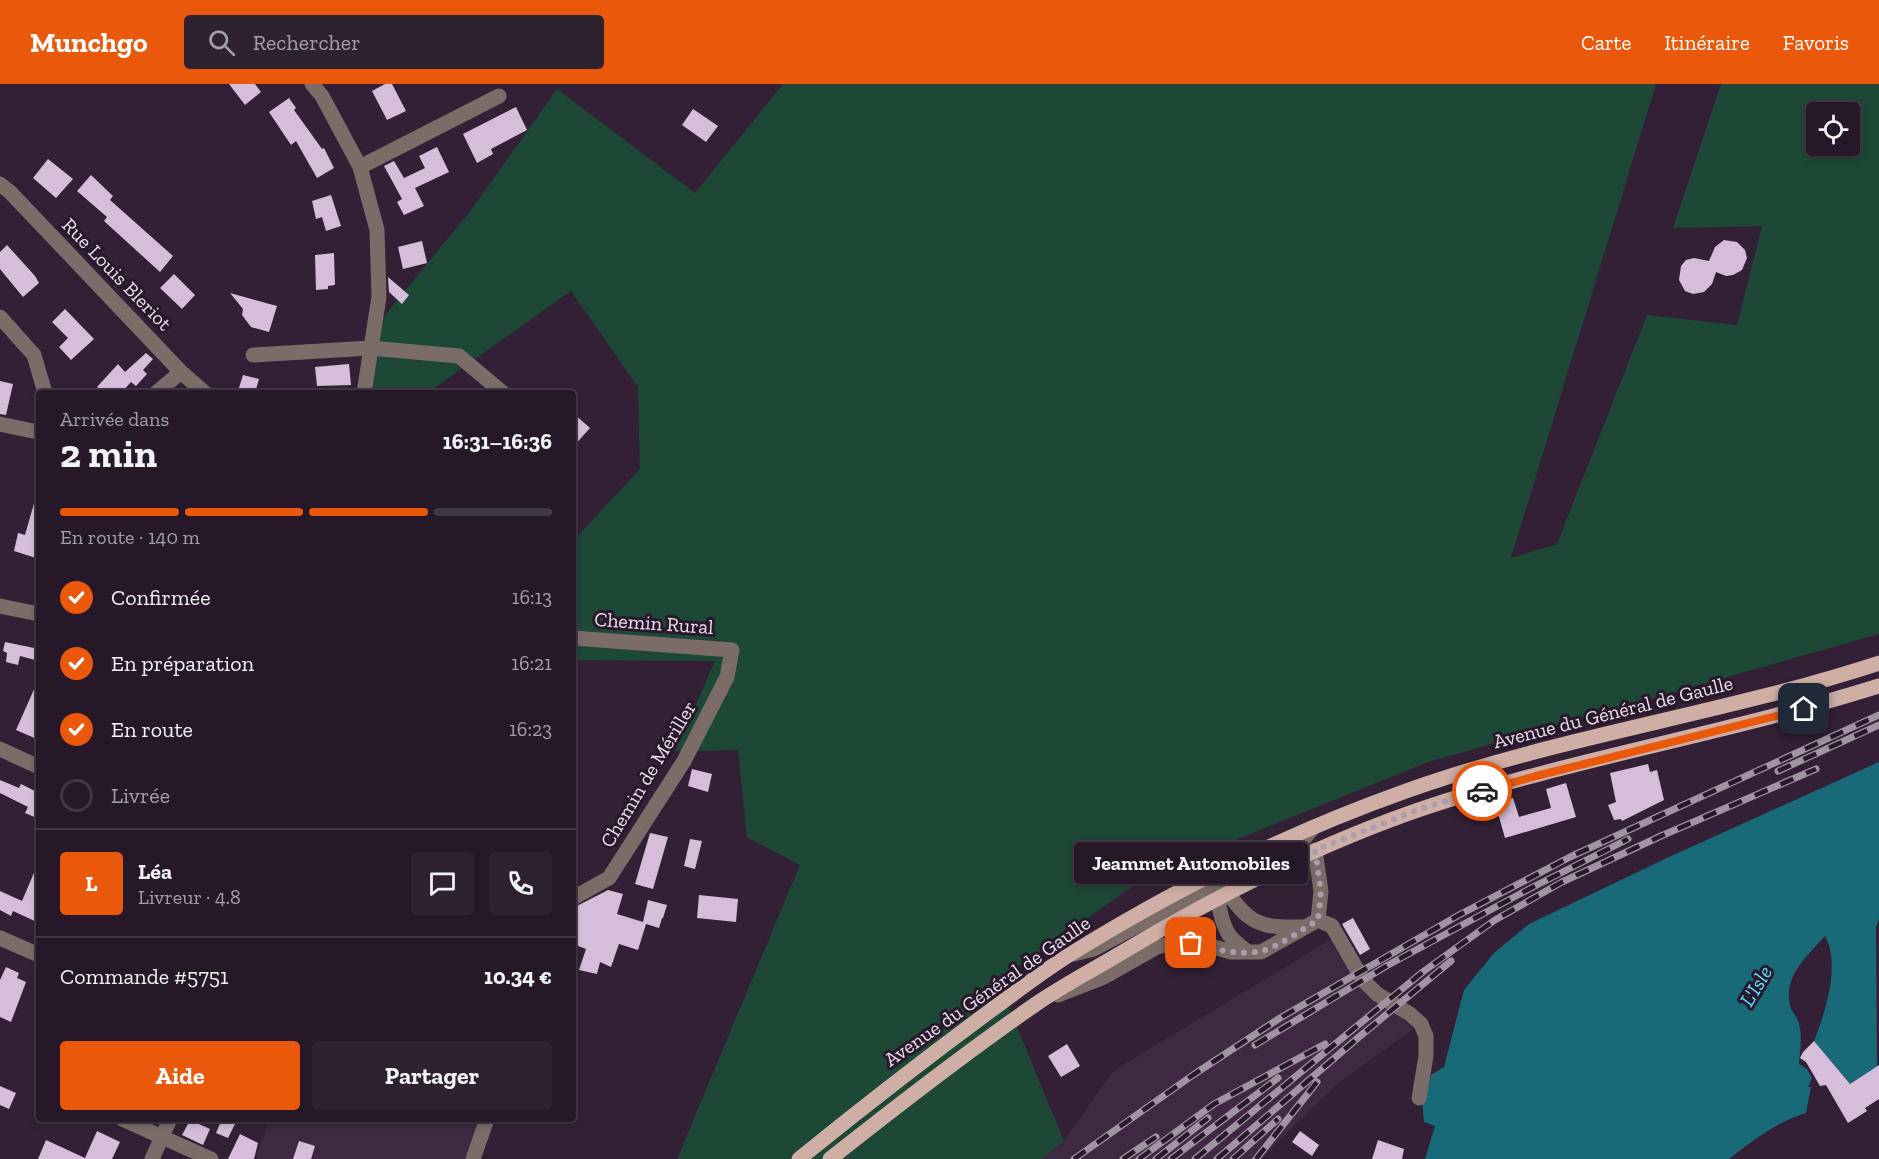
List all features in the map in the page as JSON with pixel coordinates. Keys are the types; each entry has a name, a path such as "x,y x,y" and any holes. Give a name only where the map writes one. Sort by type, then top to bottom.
{"main road":[{"name":"Avenue du Général de Gaulle","path":"799,1159 913,1067 1068,955 1203,878 1314,827 1406,791 1518,755 1827,680 1879,663"},
{"name":"Avenue du Général de Gaulle","path":"830,1159 931,1080 1038,1003 1222,894 1315,850 1426,807 1525,779 1826,703 1879,686"}],"street":[{"path":"312,84 322,96 360,167 377,231 379,297 364,390"},
{"path":"360,167 500,96"},
{"name":"Rue Louis Bleriot","path":"0,184 181,372 202,390"},
{"path":"0,317 34,355 44,390"},
{"path":"253,355 370,348 459,356 499,390"},
{"path":"160,390 181,372"},
{"path":"0,424 36,430"},
{"path":"0,606 36,613"},
{"name":"Chemin Rural","path":"576,638 732,650"},
{"name":"Chemin de Mériller","path":"576,896 609,878 678,771 727,676 732,650"},
{"path":"0,749 36,766"},
{"path":"1248,952 1233,941 1224,927 1222,894 1226,881 1247,868 1296,846 1314,827"},
{"path":"1038,1003 1104,977 1157,947 1179,942 1204,944 1231,952 1261,951 1313,923 1321,891 1315,850"},
{"path":"1068,955 1095,949 1197,894 1212,889 1222,894 1247,915 1277,928 1313,923 1332,926 1363,980 1377,993 1410,1014 1421,1024 1426,1036 1426,1056 1419,1098"},
{"path":"0,938 36,954"},
{"path":"128,1122 211,1159"},
{"path":"152,1159 168,1122"},
{"path":"473,1159 486,1122"}],"shaded area":[{"path":"1330,940 1342,960 1413,1029 1335,1086 1261,1159 1042,1159 1064,1141 1113,1071"},
{"path":"268,1122 478,1122 465,1159 256,1159"}],"green space":[{"path":"783,84 1656,84 1511,558 1557,544 1647,315 1737,325 1762,226 1673,228 1721,84 1879,84 1879,634 1428,762 1147,876 998,981 1064,1141 1042,1159 677,1159 800,865 747,837 738,750 675,751 715,661 576,660 576,538 640,469 638,387 571,291 431,390 370,390 381,320 472,209 557,89 695,193"}],"water":[{"name":"L'Isle","path":"1879,762 1879,919 1876,927 1877,1066 1850,1084 1814,1041 1830,989 1832,961 1825,936 1794,975 1789,994 1800,1032 1799,1064 1807,1069 1812,1078 1808,1087 1811,1087 1806,1113 1775,1126 1729,1159 1425,1159 1435,1126 1424,1122 1422,1101 1431,1075 1444,1067 1464,990 1494,953 1529,924 1669,857"}],"building":[{"path":"229,84 255,84 261,92 245,105"},
{"path":"385,84 392,84 406,111 387,120 372,91"},
{"path":"289,98 296,108 294,110 322,149 324,148 334,168 317,178 296,141 291,145 269,112"},
{"path":"516,107 527,130 491,149 493,154 477,163 463,134"},
{"path":"693,109 718,126 706,142 682,125"},
{"path":"437,147 449,172 415,188 424,206 404,215 397,202 402,199 384,166 394,161 404,178 425,168 419,156"},
{"path":"48,159 73,179 56,198 33,178"},
{"path":"91,175 113,196 110,200 173,256 160,272 104,221 107,217 77,191"},
{"path":"331,195 341,226 326,231 322,217 316,219 312,201"},
{"path":"1724,240 1737,242 1745,250 1747,258 1742,270 1726,276 1716,272 1712,284 1704,292 1693,294 1685,291 1679,280 1681,266 1686,260 1694,258 1709,261 1715,247"},
{"path":"422,241 427,263 403,269 398,247"},
{"path":"7,245 39,283 23,297 0,269 0,252"},
{"path":"334,253 335,285 328,286 328,289 316,290 315,255"},
{"path":"174,274 195,295 182,309 160,288"},
{"path":"388,277 409,295 402,304 389,292"},
{"path":"230,293 277,306 269,332 251,327 242,315 243,309"},
{"path":"65,309 94,339 71,360 59,347 68,338 52,322"},
{"path":"146,353 153,359 143,370 147,374 136,386 131,382 124,390 100,390 97,387 118,364 125,372"},
{"path":"349,364 351,385 317,386 315,367"},
{"path":"243,375 259,379 256,390 238,390"},
{"path":"0,381 13,384 6,415 0,414"},
{"path":"576,416 590,428 576,444"},
{"path":"36,500 36,558 14,551 18,533 25,535"},
{"path":"5,642 36,648 36,660 20,656 18,665 6,662 7,653 3,651"},
{"path":"36,685 36,739 16,730"},
{"path":"1648,764 1650,772 1657,770 1664,800 1622,821 1621,819 1614,820 1608,805 1616,802 1610,773"},
{"path":"692,769 712,774 708,792 688,786"},
{"path":"0,780 19,788 21,784 35,791 36,789 36,818 25,813 28,807 0,793"},
{"path":"1566,783 1576,817 1505,838 1495,803 1513,798 1519,817 1551,808 1546,789"},
{"path":"650,833 668,837 653,889 635,884"},
{"path":"690,839 702,841 695,869 684,866"},
{"path":"36,868 36,922 13,911 11,916 0,910 0,891 22,901"},
{"path":"608,890 623,894 617,914 643,922 648,900 667,905 659,928 646,924 638,950 619,944 611,967 600,962 597,974 579,970 586,949 576,945 576,906"},
{"path":"699,895 738,899 736,922 697,918"},
{"path":"1353,918 1370,949 1360,955 1342,924"},
{"path":"6,967 19,973 17,978 26,982 11,1022 0,1017 0,980"},
{"path":"1814,1041 1850,1084 1879,1065 1879,1099 1865,1108 1867,1111 1848,1123 1826,1085 1820,1086 1806,1062 1800,1058"},
{"path":"1067,1044 1080,1066 1061,1077 1048,1056"},
{"path":"0,1086 16,1093 9,1109 0,1105"},
{"path":"189,1122 210,1129 203,1145 182,1135"},
{"path":"221,1122 235,1124 228,1138 216,1133"},
{"path":"97,1131 120,1142 112,1159 38,1159 46,1140 85,1158"},
{"path":"1300,1131 1319,1145 1312,1156 1292,1142"},
{"path":"240,1134 258,1143 254,1159 228,1159"},
{"path":"1378,1140 1404,1149 1402,1159 1372,1159"},
{"path":"299,1141 315,1146 311,1159 293,1159"}],"railway":[{"path":"1074,1159 1193,1075 1280,1018 1459,915 1570,857 1879,715"},
{"path":"1778,771 1879,725"},
{"path":"1195,1159 1424,971 1495,920 1562,882 1816,769"},
{"path":"1255,1045 1388,965 1628,839"},
{"path":"1217,1159 1451,961"},
{"path":"1139,1159 1214,1104 1325,1044"},
{"path":"1171,1159 1278,1078"},
{"path":"1256,1159 1317,1082"},
{"path":"1156,1159 1208,1118"},
{"path":"1233,1159 1278,1119"},
{"path":"1123,1159 1156,1137"}],"way so far":[{"path":"1191,943 1204,944 1231,952 1248,952 1261,951 1284,940 1318,920 1321,891 1315,850 1426,807 1482,791"}],"place":[{"name":"Jeammet Automobiles","path":"1191,943"}],"route":[{"path":"1482,791 1804,709"}]}
